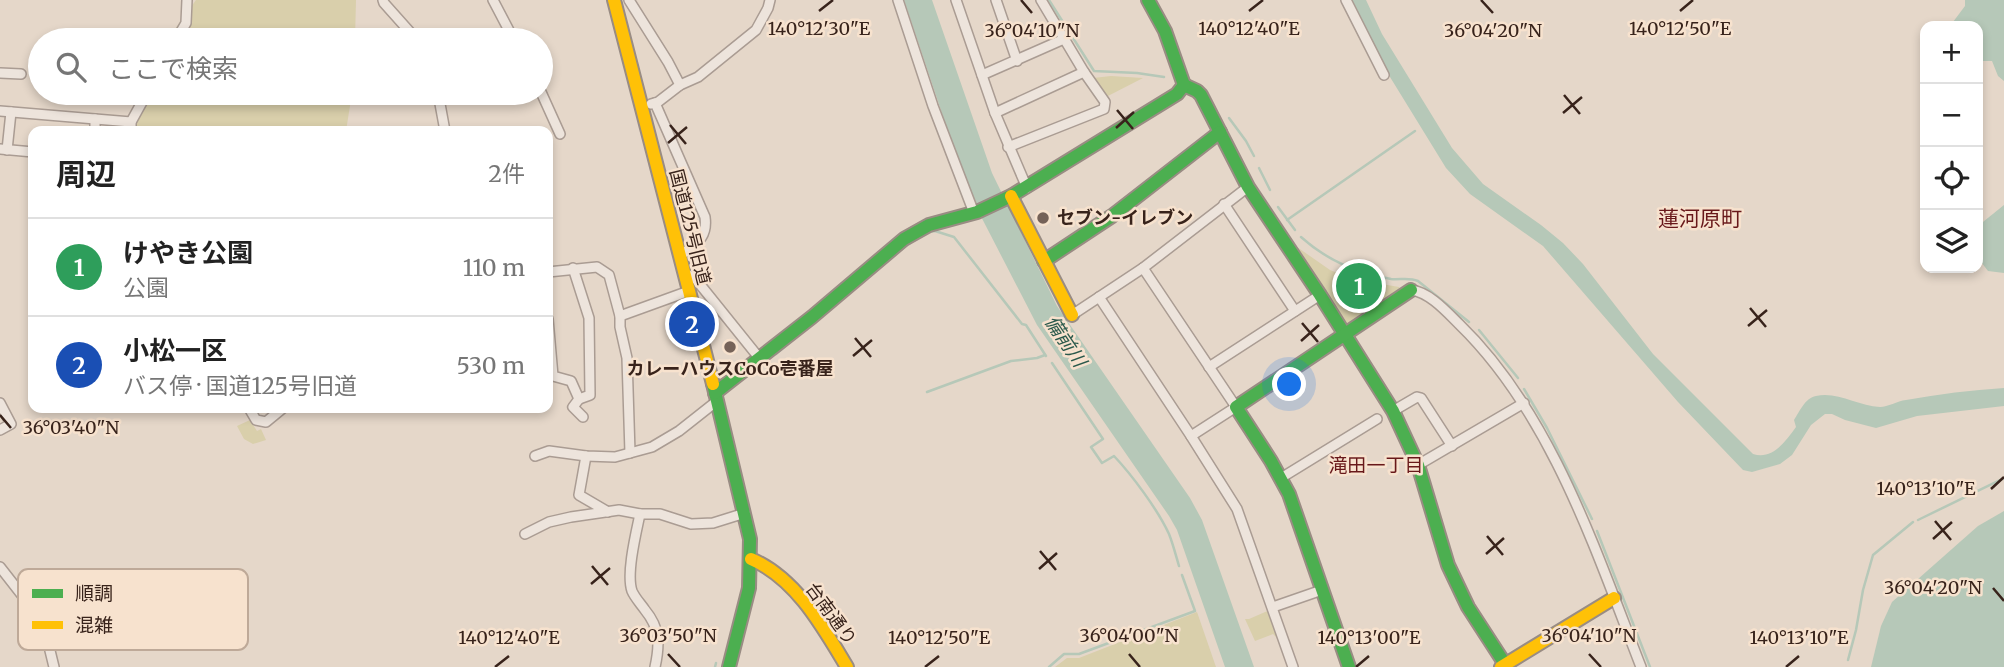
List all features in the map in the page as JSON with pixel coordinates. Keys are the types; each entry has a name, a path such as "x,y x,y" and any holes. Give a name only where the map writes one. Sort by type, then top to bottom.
{"street":[{"path":"183,28 186,23 187,0"},
{"path":"383,0 406,28"},
{"path":"493,0 508,28"},
{"name":"国道125号旧道","path":"614,0 750,539 748,597 729,667"},
{"path":"629,0 680,85"},
{"path":"642,108 698,77 756,30 770,0"},
{"path":"898,0 933,106 975,212"},
{"path":"956,0 995,113 1027,188"},
{"path":"996,0 1017,61"},
{"path":"1008,147 1104,108 1105,102 1083,72 1041,0"},
{"path":"1148,0 1165,31 1184,85 1201,95 1248,187 1393,411 1418,465 1448,565 1468,607 1503,666 1614,598"},
{"path":"1346,0 1384,75"},
{"path":"982,75 1064,39"},
{"path":"995,113 1083,72"},
{"path":"0,73 21,74"},
{"path":"535,456 549,451 615,457 652,447 679,430 904,239 929,225 975,212 1027,188 1177,94 1184,85"},
{"path":"655,103 705,217 706,228 703,236 680,256"},
{"path":"131,126 141,105"},
{"path":"441,105 444,126"},
{"path":"547,105 560,134"},
{"path":"0,111 95,119 126,126"},
{"path":"11,112 4,149 28,151"},
{"path":"94,126 95,119"},
{"path":"1044,261 1103,223 1220,132"},
{"path":"1009,197 1072,314 1143,268 1248,187"},
{"path":"1224,204 1295,311"},
{"path":"553,271 597,267 609,275 627,358 630,453"},
{"path":"573,268 589,318 590,394 579,399 573,407 583,417"},
{"path":"1143,268 1281,478 1300,524 1349,667"},
{"path":"685,274 694,277 760,359"},
{"path":"1191,436 1411,290 1417,291 1433,301 1467,332 1500,369 1524,403 1572,496 1641,667"},
{"path":"620,316 689,291"},
{"path":"1209,367 1320,295"},
{"path":"1099,297 1237,509 1293,667"},
{"path":"553,376 571,381 579,399"},
{"path":"1393,411 1420,398 1452,446"},
{"path":"1418,465 1524,403"},
{"path":"0,404 11,424 0,430"},
{"path":"252,413 256,420 266,422 277,413"},
{"path":"1281,478 1377,419"},
{"path":"586,456 579,495 608,512"},
{"path":"525,534 560,520 619,510 660,514 691,524 713,523 745,513"},
{"path":"640,514 634,539 631,589 658,630 659,645 655,667"},
{"name":"台南通り","path":"751,559 767,566 801,598 848,667"},
{"path":"0,567 18,590"},
{"path":"1273,607 1322,590"},
{"path":"50,650 54,667"}],"shaded area":[{"path":"196,0 356,0 355,28 176,28"},
{"path":"1093,78 1143,78 1106,97"},
{"path":"138,105 350,105 347,126 134,126"},
{"path":"1297,247 1330,270 1353,279 1399,287 1402,292 1352,325 1345,322"},
{"path":"250,420 257,431 261,429 266,440 253,444 244,439 237,426"},
{"path":"1272,609 1281,642 1273,634 1255,641 1245,619"},
{"path":"1197,612 1216,667 1055,667 1067,658 1079,658"}],"water":[{"name":"備前川","path":"904,0 932,0 992,173 1057,306 1190,498 1202,520 1254,667 1225,667 1177,530 1037,325 973,201"},
{"path":"1352,0 1366,0 1382,34 1452,148 1483,184 1563,243 1583,264 1653,354 1753,454 1767,454 1778,448 1796,427 1794,420 1803,405 1816,396 1832,395 1880,407 1931,396 2004,388 2004,406 1917,416 1876,428 1825,414 1811,425 1792,455 1780,464 1752,472 1743,470 1678,402 1543,246 1470,194 1446,168 1390,77"},
{"path":"1965,0 2004,0 2004,81 1998,76 1992,61 1983,61 1983,21 1954,21 1965,6"},
{"path":"2004,205 2004,273 1988,271 1983,264 1983,222"},
{"path":"2004,511 2004,667 1871,667 1881,626 1892,602 1978,526"}],"waterway":[{"path":"1049,0 1094,71 1164,77"},
{"path":"1229,118 1254,156"},
{"path":"1287,220 1415,131"},
{"path":"1259,168 1270,190"},
{"path":"1278,207 1295,230"},
{"path":"928,232 935,231 954,237 1022,324 1026,325 1046,356"},
{"path":"1301,237 1321,253 1354,269 1391,279 1418,281 1469,322"},
{"path":"899,251 916,239"},
{"path":"1479,330 1518,378"},
{"path":"776,354 795,338"},
{"path":"927,392 1011,361 1045,355"},
{"path":"1052,363 1103,439 1091,447 1102,463 1114,456 1144,493 1169,534 1179,566"},
{"path":"1524,389 1547,428 1592,519"},
{"path":"1918,520 2004,478"},
{"path":"1848,660 1873,555 1913,522"},
{"path":"1597,531 1650,667"},
{"path":"1049,667 1064,654 1079,654 1195,611 1182,575"},
{"path":"715,667 716,663"}],"traffic: fast":[{"path":"715,393 812,317 904,239 929,225 977,212 1011,196 1177,94 1184,85 1165,31 1148,0"},
{"path":"1184,85 1201,95 1248,187 1393,411 1418,465 1448,565 1468,607 1505,664"},
{"path":"1044,261 1112,216 1220,132"},
{"path":"1349,667 1289,494 1236,407 1411,290"},
{"path":"713,384 750,539 749,588 729,667"}],"traffic: slow":[{"path":"614,0 713,384"},
{"path":"1011,196 1072,315"},
{"path":"751,559 767,567 795,591 818,620 847,667"},
{"path":"1501,667 1614,598"}],"place":[{"name":"セブン-イレブン","path":"1043,218"},
{"name":"けやき公園","path":"1359,286"},
{"name":"小松一区","path":"692,324"},
{"name":"カレーハウスCoCo壱番屋","path":"730,347"}],"district":[{"name":"蓮河原町","path":"1700,219"},
{"name":"滝田一丁目","path":"1376,465"}]}
